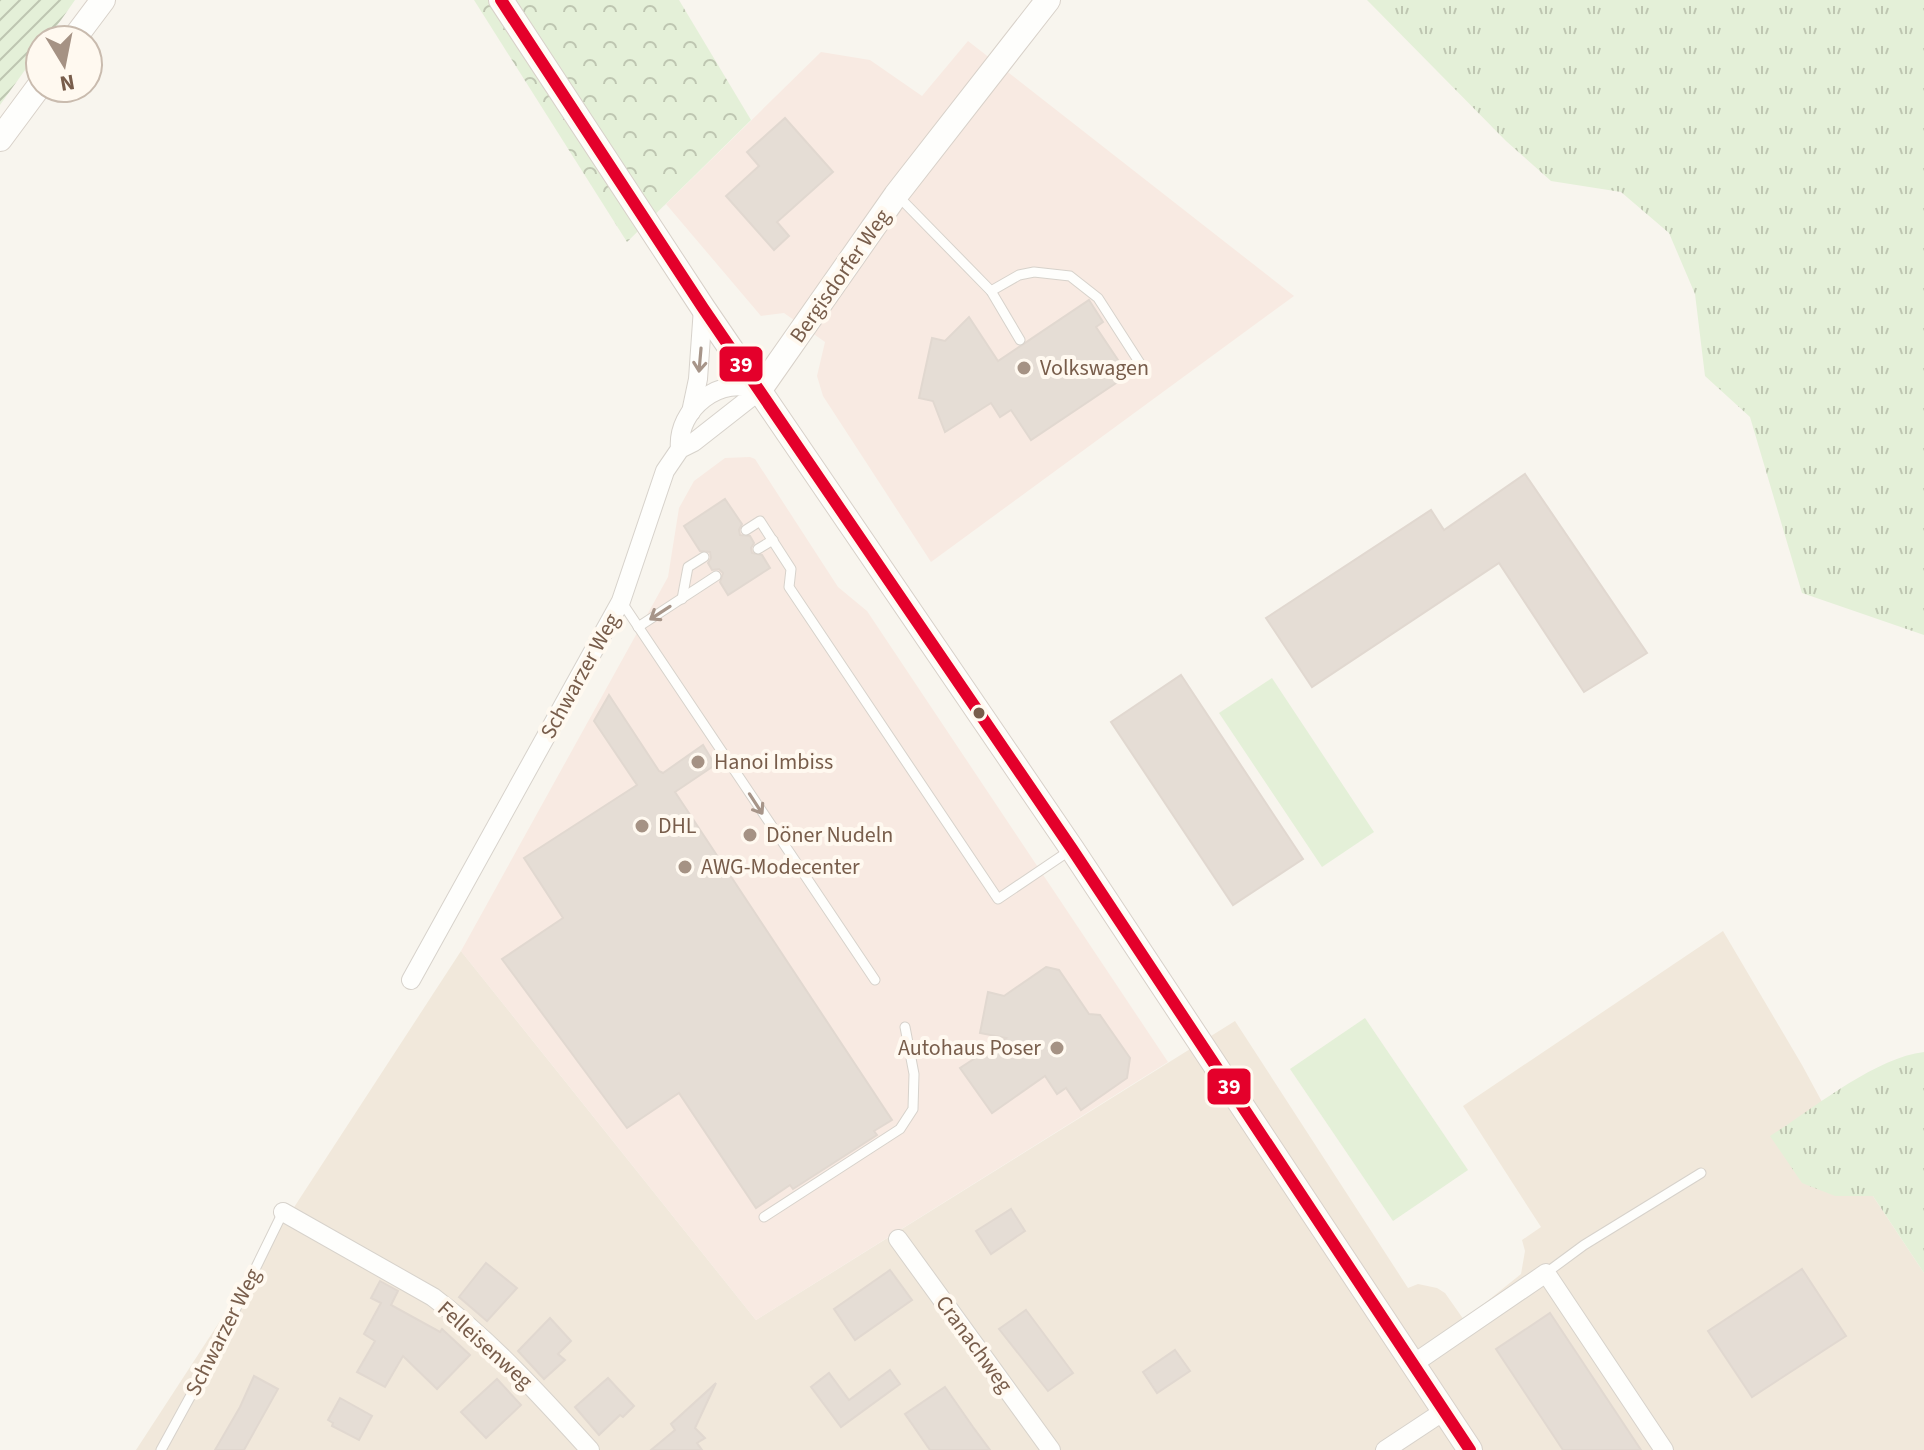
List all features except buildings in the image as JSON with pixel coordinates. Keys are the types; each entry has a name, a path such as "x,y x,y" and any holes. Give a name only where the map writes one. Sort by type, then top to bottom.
{"street":[{"path":"85,24 103,0"},
{"path":"501,0 703,308 1072,849 1470,1450"},
{"name":"Bergisdorfer Weg","path":"759,391 896,195 1048,0"},
{"path":"0,139 26,104"},
{"path":"691,412 698,379 703,308"},
{"path":"680,449 680,427 706,398 733,385 745,384 759,391"},
{"name":"Schwarzer Weg","path":"411,980 621,601 665,471 680,449 694,442 759,391"},
{"name":"Felleisenweg","path":"283,1212 433,1297 453,1312 512,1366 590,1450"},
{"name":"Cranachweg","path":"898,1239 1051,1450"},
{"path":"1413,1364 1546,1273 1664,1450"},
{"path":"1385,1450 1444,1411"}],"lane":[{"path":"896,195 991,291 1020,340"},
{"path":"991,291 1019,275 1034,272 1070,276 1098,298 1143,368"},
{"path":"746,530 760,521 773,540 791,569 789,587 998,899 1072,849"},
{"path":"758,549 773,540"},
{"path":"682,599 688,567 704,557"},
{"path":"638,627 716,576"},
{"path":"621,601 875,980"},
{"path":"764,1217 900,1129 913,1109 914,1074 905,1027"},
{"path":"1546,1273 1595,1238 1701,1173"},
{"name":"Schwarzer Weg","path":"161,1450 213,1355 283,1212"}],"shaded area":[{"path":"968,41 1294,296 931,562 823,396 817,376 825,342 784,313 761,316 666,204 821,52 870,60 922,96"},
{"path":"725,458 755,459 838,587 867,611 1168,1062 756,1320 461,951 668,577 679,508 694,481"},
{"path":"1723,931 1802,1065 1873,1196 1924,1273 1924,1450 136,1450 461,951 756,1320 1235,1021 1408,1288 1418,1284 1437,1288 1445,1293 1464,1320 1521,1274 1525,1251 1522,1240 1541,1227 1463,1106"}],"green space":[{"path":"0,0 75,0 58,24 24,24 24,71 0,105"},
{"path":"474,0 679,0 751,120 627,242"},
{"path":"1367,0 1924,0 1924,635 1802,593 1750,417 1705,376 1695,294 1669,233 1621,192 1551,181 1506,141"},
{"path":"1272,678 1374,832 1322,867 1219,713"},
{"path":"1365,1018 1468,1170 1393,1221 1290,1069"},
{"path":"1924,1052 1924,1273 1873,1196 1835,1196 1802,1183 1770,1136 1865,1074 1905,1056"}],"transit line":[{"name":"39","path":"501,0 703,308 1072,849 1470,1450"}],"place":[{"name":"Volkswagen","path":"1024,368"},
{"name":"Hanoi Imbiss","path":"698,762"},
{"name":"DHL","path":"642,826"},
{"name":"Döner Nudeln","path":"750,835"},
{"name":"AWG-Modecenter","path":"685,867"},
{"name":"Autohaus Poser","path":"1057,1048"}]}
